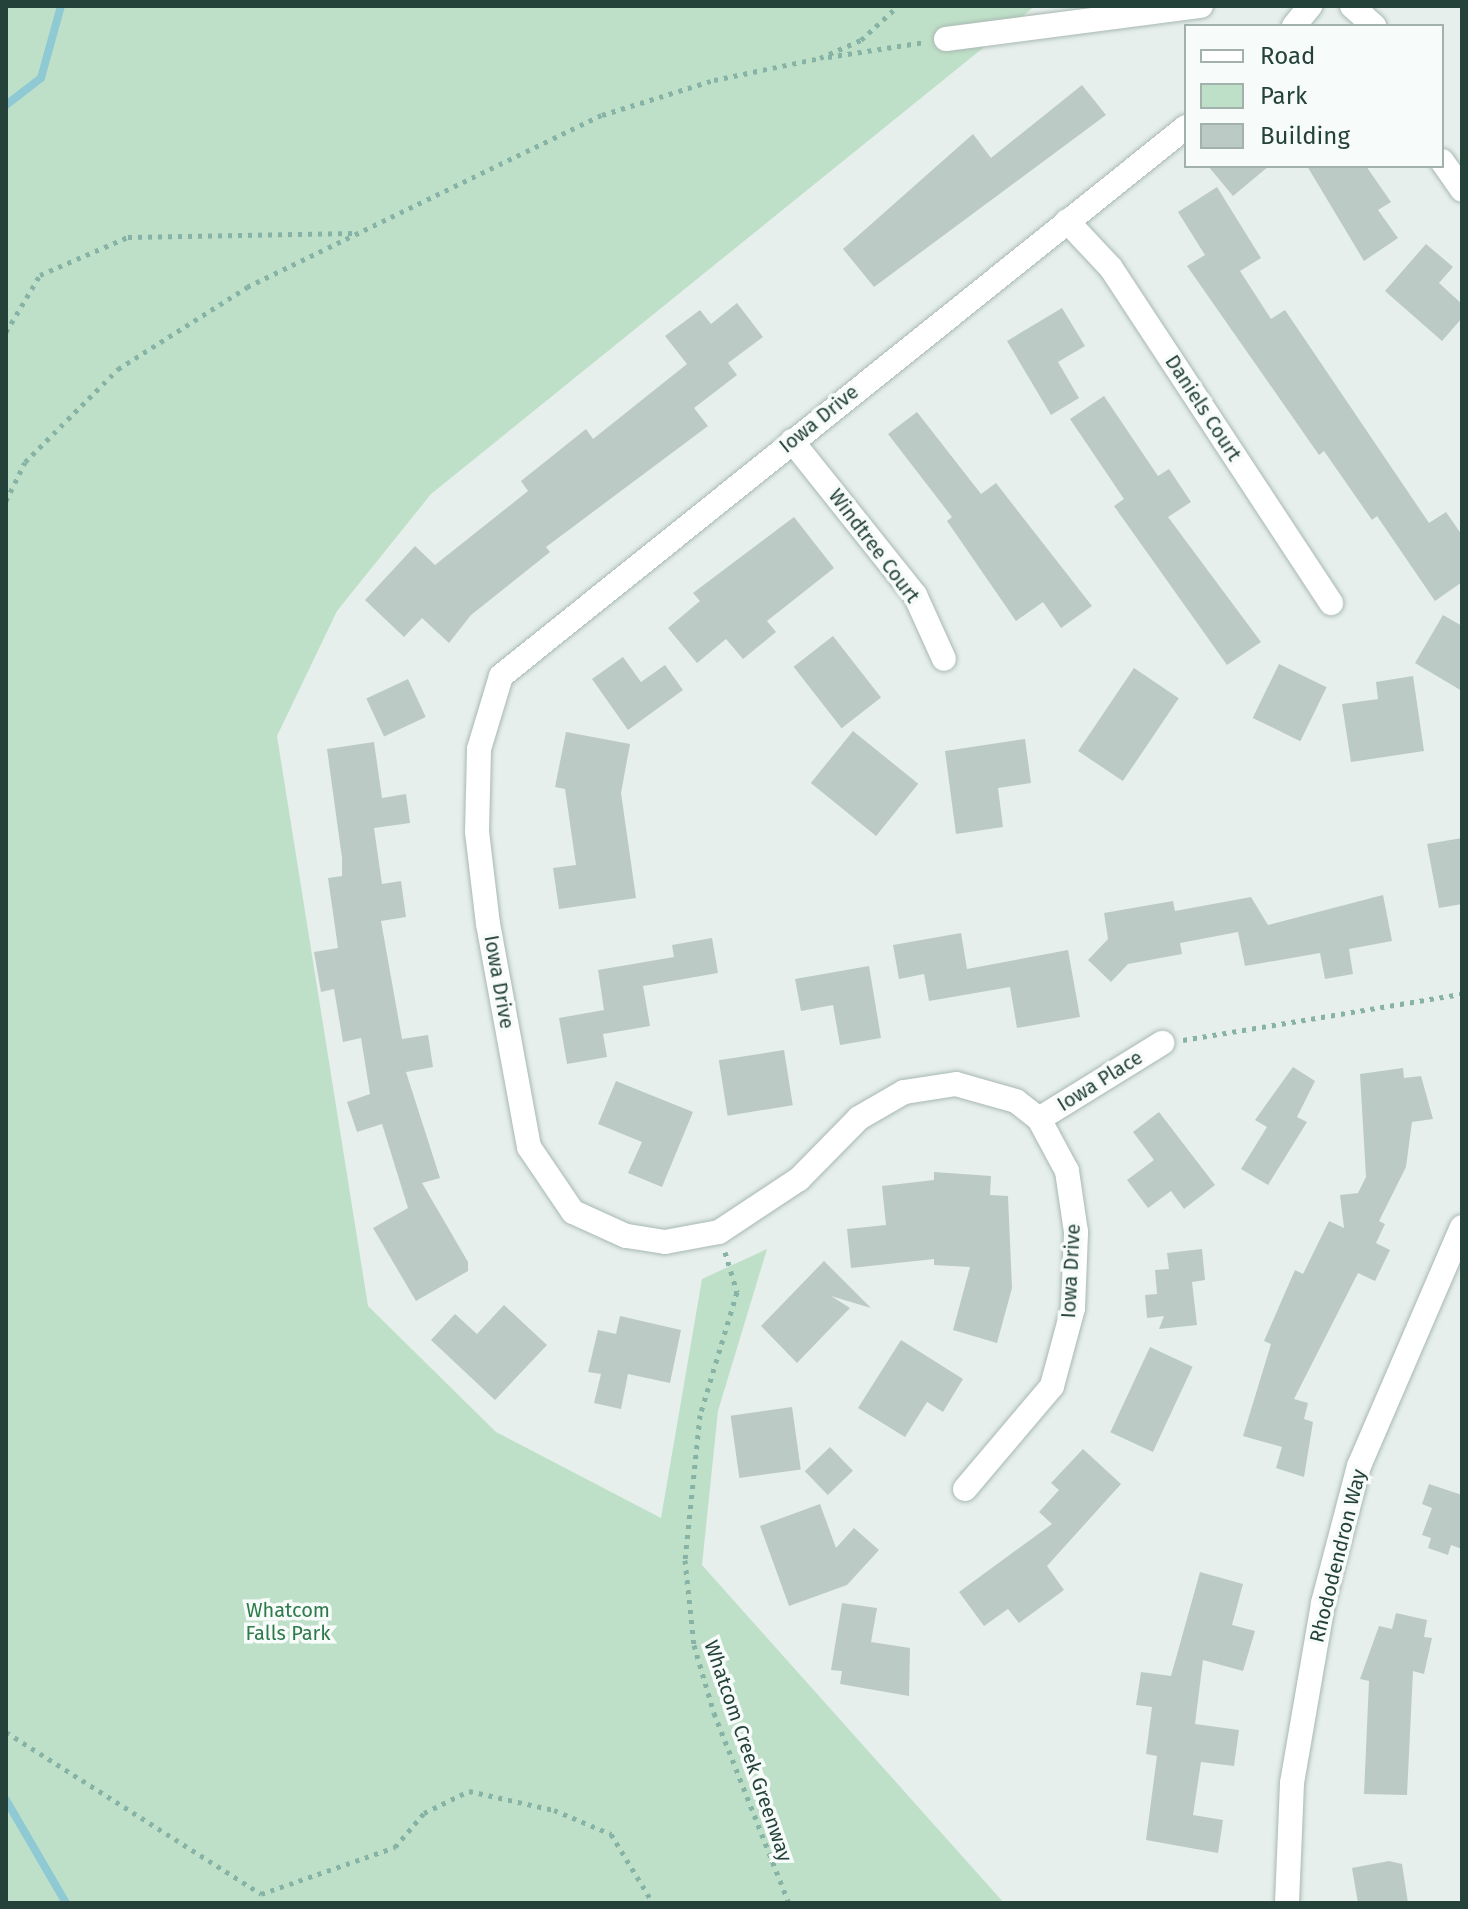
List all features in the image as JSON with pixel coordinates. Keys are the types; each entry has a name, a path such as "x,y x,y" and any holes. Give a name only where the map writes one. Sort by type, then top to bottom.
{"street":[{"path":"946,39 1201,6"},
{"path":"1296,24 1310,6"},
{"path":"1352,6 1372,24"},
{"name":"Iowa Drive","path":"965,1489 1052,1386 1073,1308 1076,1232 1067,1171 1039,1119 1016,1101 956,1084 904,1092 859,1118 799,1179 719,1232 665,1242 626,1236 573,1212 529,1147 488,924 477,832 479,749 501,676 1184,129"},
{"path":"1444,164 1462,190"},
{"name":"Daniels Court","path":"1067,221 1111,268 1331,603"},
{"name":"Windtree Court","path":"792,441 915,595 944,659"},
{"name":"Iowa Place","path":"1039,1119 1162,1043"},
{"name":"Rhododendron Way","path":"1287,1903 1292,1783 1323,1603 1359,1466 1462,1227"}],"path":[{"path":"820,58 861,40 898,6"},
{"path":"6,501 25,462 118,369 247,287 602,115 714,80 820,58 946,39"},
{"path":"6,332 40,275 128,237 359,233"},
{"path":"1162,1043 1462,994"},
{"name":"Whatcom Creek Greenway","path":"719,1232 737,1292 700,1415 685,1560 694,1645 789,1903"},
{"path":"6,1732 261,1894 395,1847 424,1813 469,1791 554,1810 611,1834 653,1903"}],"green space":[{"name":"Whatcom Falls Park","path":"6,6 1035,6 431,494 337,611 277,736 368,1306 496,1432 661,1518 702,1279 767,1249 718,1411 702,1565 1004,1903 6,1903"}],"building":[{"path":"1082,85 1106,115 874,287 843,249 973,134 991,158"},
{"path":"1210,168 1267,168 1233,196"},
{"path":"1308,168 1367,168 1391,202 1378,210 1398,238 1364,261"},
{"path":"1217,187 1261,258 1240,271 1271,319 1285,310 1429,523 1446,512 1462,535 1462,582 1435,601 1377,516 1372,520 1324,451 1319,455 1187,266 1205,255 1178,212"},
{"path":"1426,244 1453,267 1439,283 1462,304 1462,318 1442,341 1385,291"},
{"path":"737,303 763,337 728,363 737,375 694,408 708,426 546,547 550,552 471,615 449,643 422,618 404,637 365,600 415,546 435,565 528,491 521,481 586,429 593,439 687,364 665,336 700,310 711,324"},
{"path":"1062,308 1085,346 1058,362 1079,398 1051,415 1007,341"},
{"path":"1104,396 1158,476 1169,469 1191,502 1168,517 1261,642 1227,665 1114,506 1124,499 1070,419"},
{"path":"917,412 981,494 996,483 1092,606 1061,628 1043,602 1016,621 947,521 952,517 888,434"},
{"path":"794,517 834,568 767,621 776,632 743,659 726,639 697,663 668,628 700,601 693,593"},
{"path":"1443,615 1462,626 1462,691 1415,663"},
{"path":"833,636 881,697 842,728 794,667"},
{"path":"623,657 641,682 665,665 683,690 628,730 592,679"},
{"path":"1279,664 1327,687 1300,741 1253,718"},
{"path":"1134,668 1179,698 1123,781 1078,751"},
{"path":"1413,676 1424,751 1351,762 1342,704 1378,699 1376,682"},
{"path":"408,679 426,717 384,737 366,698"},
{"path":"853,731 918,784 876,836 811,783"},
{"path":"566,732 630,744 621,793 636,898 559,909 553,868 576,865 565,789 555,787"},
{"path":"1025,739 1031,783 998,788 1003,827 956,834 945,751"},
{"path":"374,742 382,798 406,794 410,823 374,828 382,884 401,881 406,917 381,921 402,1039 428,1035 433,1067 406,1072 440,1178 422,1183 468,1262 468,1271 416,1301 373,1228 408,1208 382,1124 357,1132 347,1102 370,1094 361,1038 343,1042 334,989 321,992 314,952 338,948 328,878 342,876 342,858 327,749"},
{"path":"1462,838 1462,904 1439,908 1427,844"},
{"path":"1383,895 1392,941 1349,949 1353,974 1325,979 1320,953 1245,966 1238,932 1180,943 1182,954 1128,964 1111,982 1088,960 1108,939 1104,913 1173,901 1175,911 1251,897 1268,925"},
{"path":"961,933 967,969 1068,950 1080,1017 1017,1028 1010,987 929,1001 924,974 899,979 893,945"},
{"path":"712,938 718,973 643,986 650,1026 603,1034 607,1057 567,1064 559,1018 604,1010 598,970 674,957 672,945"},
{"path":"869,966 881,1038 840,1045 833,1005 801,1011 795,979"},
{"path":"784,1050 793,1105 728,1116 719,1060"},
{"path":"1293,1067 1315,1081 1297,1117 1307,1122 1268,1185 1241,1169 1267,1127 1255,1120"},
{"path":"1403,1068 1404,1078 1421,1076 1433,1119 1412,1122 1406,1167 1379,1221 1385,1224 1376,1243 1390,1250 1375,1281 1358,1273 1294,1399 1308,1403 1304,1419 1313,1422 1304,1477 1276,1468 1282,1447 1243,1436 1271,1344 1264,1341 1295,1270 1303,1274 1329,1221 1344,1228 1340,1195 1358,1193 1366,1177 1360,1074"},
{"path":"616,1081 693,1112 662,1187 628,1173 642,1142 598,1124"},
{"path":"1159,1112 1215,1185 1184,1209 1171,1191 1148,1208 1127,1180 1154,1160 1133,1132"},
{"path":"934,1172 991,1176 990,1195 1008,1196 1012,1288 997,1343 953,1330 970,1267 934,1265 934,1259 851,1268 847,1229 886,1225 882,1186 934,1180"},
{"path":"1202,1249 1205,1280 1192,1282 1197,1325 1159,1329 1164,1316 1147,1318 1145,1295 1157,1294 1155,1270 1169,1269 1167,1253"},
{"path":"824,1261 871,1308 831,1296 850,1308 797,1363 761,1326"},
{"path":"504,1305 547,1345 495,1400 431,1340 455,1314 477,1334"},
{"path":"620,1316 681,1330 670,1383 628,1374 621,1409 594,1403 601,1374 588,1372 598,1330 616,1334"},
{"path":"901,1340 963,1379 943,1412 927,1402 905,1437 858,1408"},
{"path":"1150,1347 1193,1367 1153,1452 1110,1432"},
{"path":"792,1407 801,1469 739,1478 731,1416"},
{"path":"830,1447 853,1471 828,1495 805,1471"},
{"path":"1083,1449 1121,1484 1047,1566 1064,1590 1019,1623 1008,1609 984,1626 959,1592 1052,1524 1039,1512 1059,1490 1051,1483"},
{"path":"1429,1484 1462,1495 1462,1549 1451,1545 1448,1555 1428,1548 1431,1538 1422,1535 1432,1508 1422,1504"},
{"path":"820,1504 836,1548 854,1528 879,1550 847,1585 789,1606 760,1526"},
{"path":"1200,1572 1243,1584 1232,1625 1255,1631 1243,1671 1203,1660 1195,1724 1239,1730 1234,1766 1201,1762 1193,1815 1223,1820 1218,1853 1146,1840 1157,1756 1146,1754 1152,1707 1136,1705 1141,1672 1171,1676"},
{"path":"842,1603 877,1608 871,1642 910,1648 909,1696 840,1684 842,1671 831,1670"},
{"path":"1396,1613 1427,1620 1424,1637 1432,1638 1424,1674 1413,1671 1407,1795 1364,1794 1369,1681 1360,1679 1379,1626 1392,1629"},
{"path":"1389,1861 1402,1864 1408,1903 1358,1903 1352,1868"}],"waterway":[{"path":"6,105 41,78 61,6"},
{"path":"6,1800 66,1903"}]}
